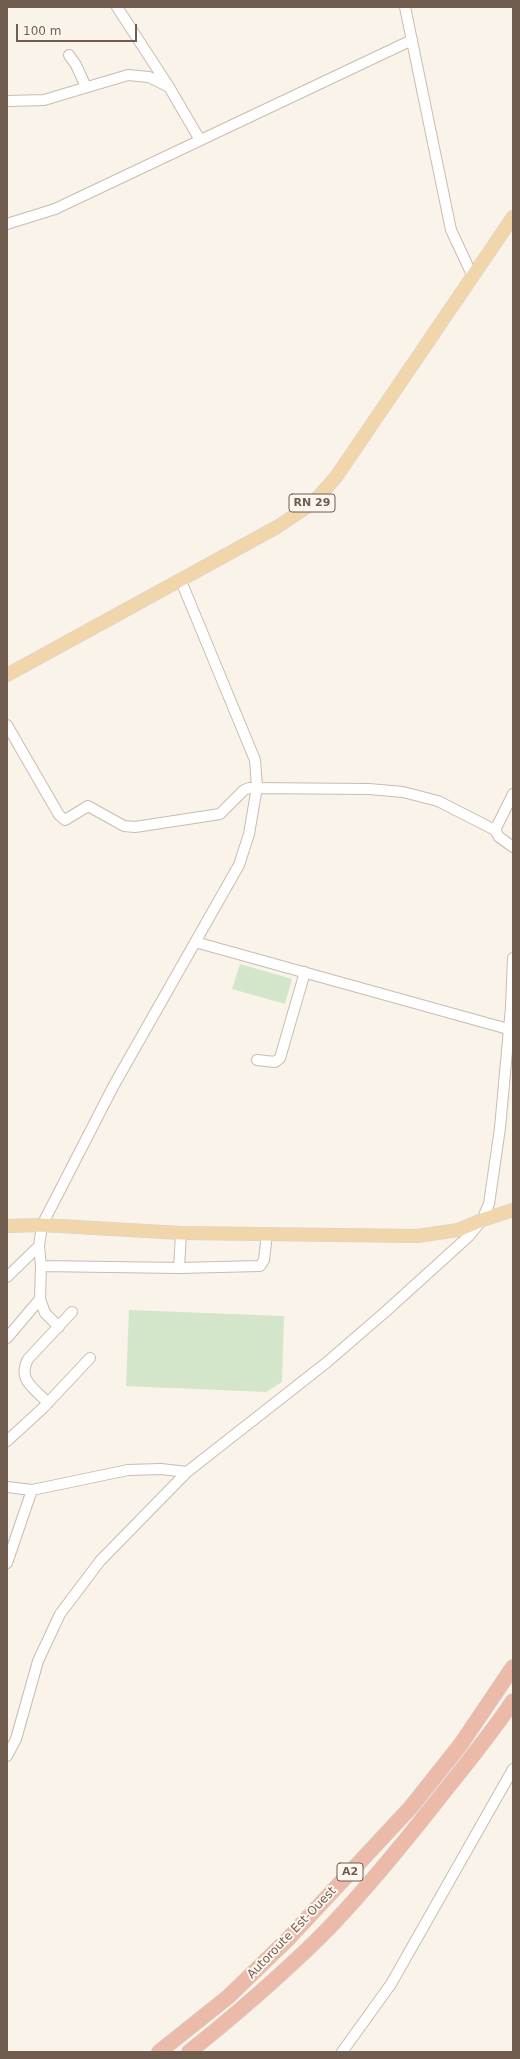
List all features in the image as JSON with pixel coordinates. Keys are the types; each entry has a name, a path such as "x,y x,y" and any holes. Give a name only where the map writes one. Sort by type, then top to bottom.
{"highway":[{"name":"Autoroute Est-Ouest","path":"159,2052 228,1997 266,1960 411,1807 461,1744 513,1667"},
{"name":"Autoroute Est-Ouest","path":"190,2052 265,1988 324,1932 414,1830 467,1764 513,1701"}],"main road":[{"name":"RN 29","path":"7,675 181,581 277,527 313,503 336,477 513,217"},
{"path":"7,1226 42,1225 181,1233 417,1236 458,1230 513,1210"}],"street":[{"path":"117,7 169,87 200,140"},
{"path":"405,7 451,230 472,277"},
{"path":"7,224 55,209 412,40"},
{"path":"69,54 86,87"},
{"path":"7,101 44,100 128,75 149,77 169,87"},
{"path":"59,1327 45,1313 40,1299 41,1266 38,1246 42,1225 114,1085 239,865 249,834 257,787 255,760 181,581"},
{"path":"7,725 59,815 65,820 88,806 130,827 220,814 226,810 244,790 257,787 369,789 403,792 438,801 495,830 499,837 513,847"},
{"path":"495,830 513,794"},
{"path":"195,942 508,1029"},
{"path":"7,1756 16,1739 38,1661 60,1614 100,1561 187,1472 320,1367 384,1313 469,1236 482,1220 489,1204 492,1189 500,1128 511,1007 513,958"},
{"path":"257,1060 275,1062 280,1058 305,972"},
{"path":"179,1268 181,1233"},
{"path":"41,1266 179,1268 260,1266 264,1260 267,1234"},
{"path":"7,1277 38,1246"},
{"path":"7,1338 40,1299"},
{"path":"48,1402 29,1384 23,1375 24,1368 28,1359 72,1312"},
{"path":"7,1441 48,1402 90,1358"},
{"path":"7,1486 32,1490 128,1470 161,1469 187,1472"},
{"path":"7,1563 32,1490"},
{"path":"342,2052 391,1984 513,1769"}],"green space":[{"path":"240,964 292,979 285,1004 232,989"},
{"path":"129,1310 284,1316 282,1382 266,1392 126,1386"}]}
